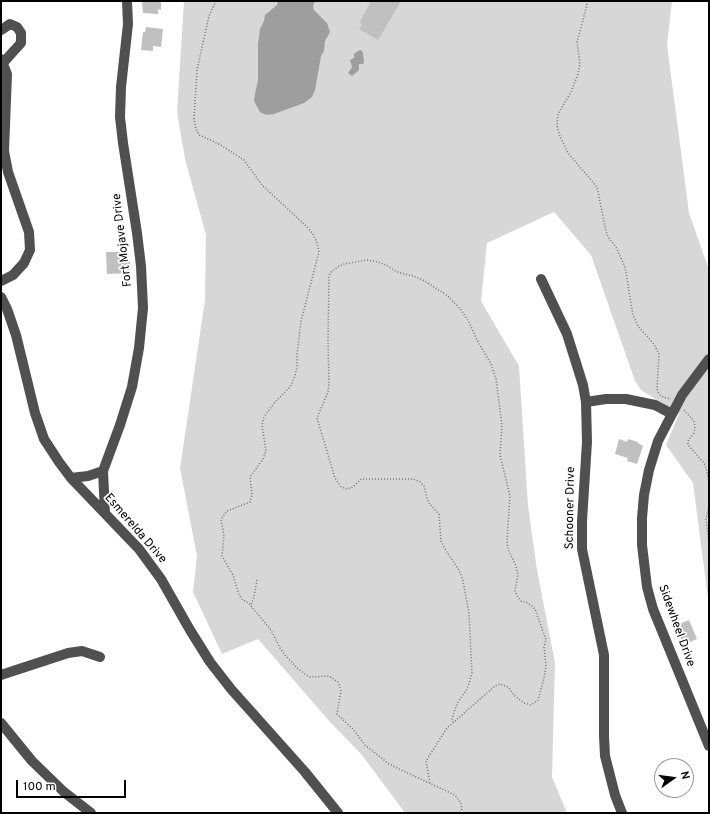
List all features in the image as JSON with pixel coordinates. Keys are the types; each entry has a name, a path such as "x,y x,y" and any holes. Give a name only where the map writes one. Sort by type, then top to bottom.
{"street":[{"name":"Fort Mojave Drive","path":"103,471 132,387 139,348 143,308 141,266 120,117 128,24 127,1"},
{"path":"1,30 10,24 17,27 21,33 21,43 2,61 7,74 4,151 8,172 29,232 30,250 24,263 13,275 1,281"},
{"name":"Schooner Drive","path":"541,279 567,334 583,385 586,402 587,442 582,521 582,549 604,655 605,756 614,795 622,813"},
{"name":"Esmerelda Drive","path":"1,297 16,335 44,439 59,462 71,478 139,549 161,579 190,630 214,667 231,689 305,772 338,813"},
{"name":"Sidewheel Drive","path":"709,359 682,395 658,441 649,470 644,495 642,518 643,564 653,609 709,746"},
{"path":"586,402 606,399 626,399 655,405 672,414"},
{"path":"71,478 88,476 103,471 105,513"},
{"path":"1,675 68,653 82,651 100,657"},
{"path":"1,723 32,761 64,792 91,813"}],"path":[{"path":"216,1 209,16 197,70 194,119 196,129 199,135 219,144 244,160 262,185 313,234 319,252 302,320 295,376 290,387 264,416 262,425 266,451 263,459 250,476 252,495 250,502 227,511 221,519 224,536 222,556 233,574 239,595 251,605 271,630 280,648 297,668 309,677 329,676 338,682 340,690 337,714 353,729 365,745 389,764 457,797 461,803 462,813"},
{"path":"586,1 587,5 577,42 580,64 578,74 571,92 558,114 557,126 568,153 597,187 608,237 616,247 625,267 633,316 638,326 650,338 656,348"},
{"path":"430,783 426,761 447,728 494,686 500,684 508,687 515,696 524,703 531,705 538,700 546,666 544,647 546,640 535,609 528,603 521,601 515,590 518,575 516,566 508,550 507,532 510,496 500,455 502,426 494,373 466,316 443,292 423,280 397,272 378,262 367,260 344,264 330,273 328,277 329,383 328,392 317,418 335,478 341,487 346,489 353,487 361,480 413,479 420,482 424,486 428,502 438,514 441,541 459,570 463,580 469,617 472,674 467,689 455,709 452,719 453,722"},
{"path":"709,507 706,519 709,542"},
{"path":"251,605 257,580"}],"shaded area":[{"path":"184,1 672,1 667,45 689,213 709,270 709,606 693,483 666,445 679,414 641,390 635,381 591,255 554,212 487,243 481,301 519,366 528,506 537,570 555,663 552,777 567,813 405,813 362,755 330,722 258,639 222,654 193,592 197,556 180,468 205,300 206,235 185,159 177,112"},
{"path":"278,1 315,1 313,6 314,10 327,23 330,32 325,41 315,90 312,97 304,103 274,114 266,115 260,112 254,101 258,80 258,44 260,29 265,15 277,5"},
{"path":"361,50 363,53 364,62 363,64 359,64 359,70 352,76 348,73 352,67 350,60 354,58 354,54"}],"building":[{"path":"142,1 161,2 161,10 158,9 158,14 143,13"},
{"path":"371,1 401,1 378,40 359,29 362,25 360,22"},
{"path":"146,27 163,29 161,47 153,46 153,51 141,50 143,32 145,32"},
{"path":"106,252 123,252 124,262 130,262 130,273 107,274"},
{"path":"619,439 627,442 628,439 638,442 643,446 637,464 627,461 628,458 615,454"},
{"path":"689,620 697,639 683,645 680,637 678,638 674,626"}]}
